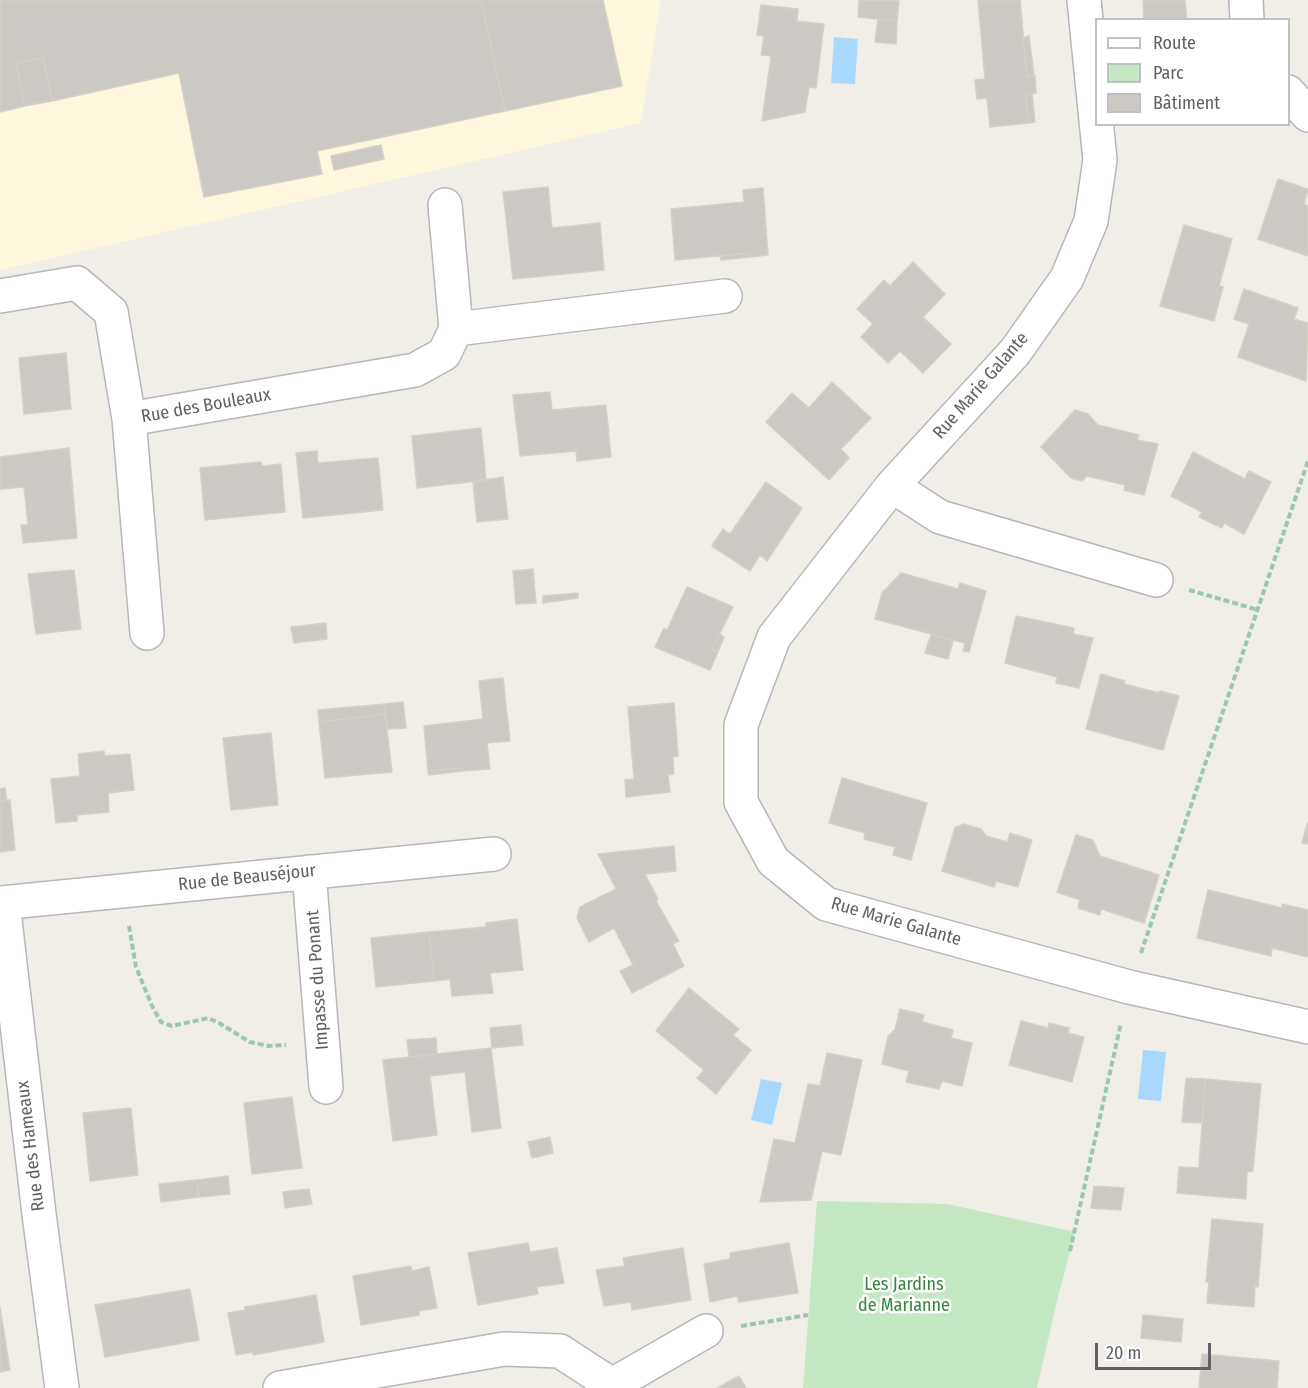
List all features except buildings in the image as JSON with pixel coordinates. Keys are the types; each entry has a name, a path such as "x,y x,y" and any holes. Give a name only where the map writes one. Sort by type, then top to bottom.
{"street":[{"name":"Rue Marie Galante","path":"1084,0 1095,110"},
{"path":"1246,0 1247,18"},
{"path":"1290,94 1308,115"},
{"name":"Rue Marie Galante","path":"1097,126 1100,160 1091,221 1067,278 1015,352 892,486 774,637 741,725 741,802 773,861 826,904 1130,987 1308,1027"},
{"path":"445,205 456,329 725,296"},
{"name":"Rue des Bouleaux","path":"0,296 77,283 111,312 129,419 415,370 444,354 456,329"},
{"path":"129,419 147,633"},
{"path":"892,486 940,518 1156,580"},
{"name":"Rue de Beauséjour","path":"2,903 494,854"},
{"name":"Impasse du Ponant","path":"309,872 326,1088"},
{"name":"Rue des Hameaux","path":"2,903 62,1388"},
{"path":"280,1388 504,1349 560,1351 613,1387 706,1331"}],"path":[{"path":"1070,1251 1130,987 1308,461"},
{"path":"1156,580 1258,610"},
{"path":"123,891 136,967 161,1022 172,1026 208,1018 249,1042 269,1046 322,1041"},
{"path":"706,1331 808,1315"}],"shaded area":[{"path":"0,0 661,0 641,123 0,270"}],"green space":[{"name":"Les Jardins de Marianne","path":"817,1201 947,1204 1075,1232 1037,1388 803,1388"}],"water":[{"path":"834,37 858,39 855,84 831,83"},
{"path":"1143,1050 1166,1052 1161,1101 1138,1099"},
{"path":"761,1079 782,1083 772,1125 751,1120"}]}
